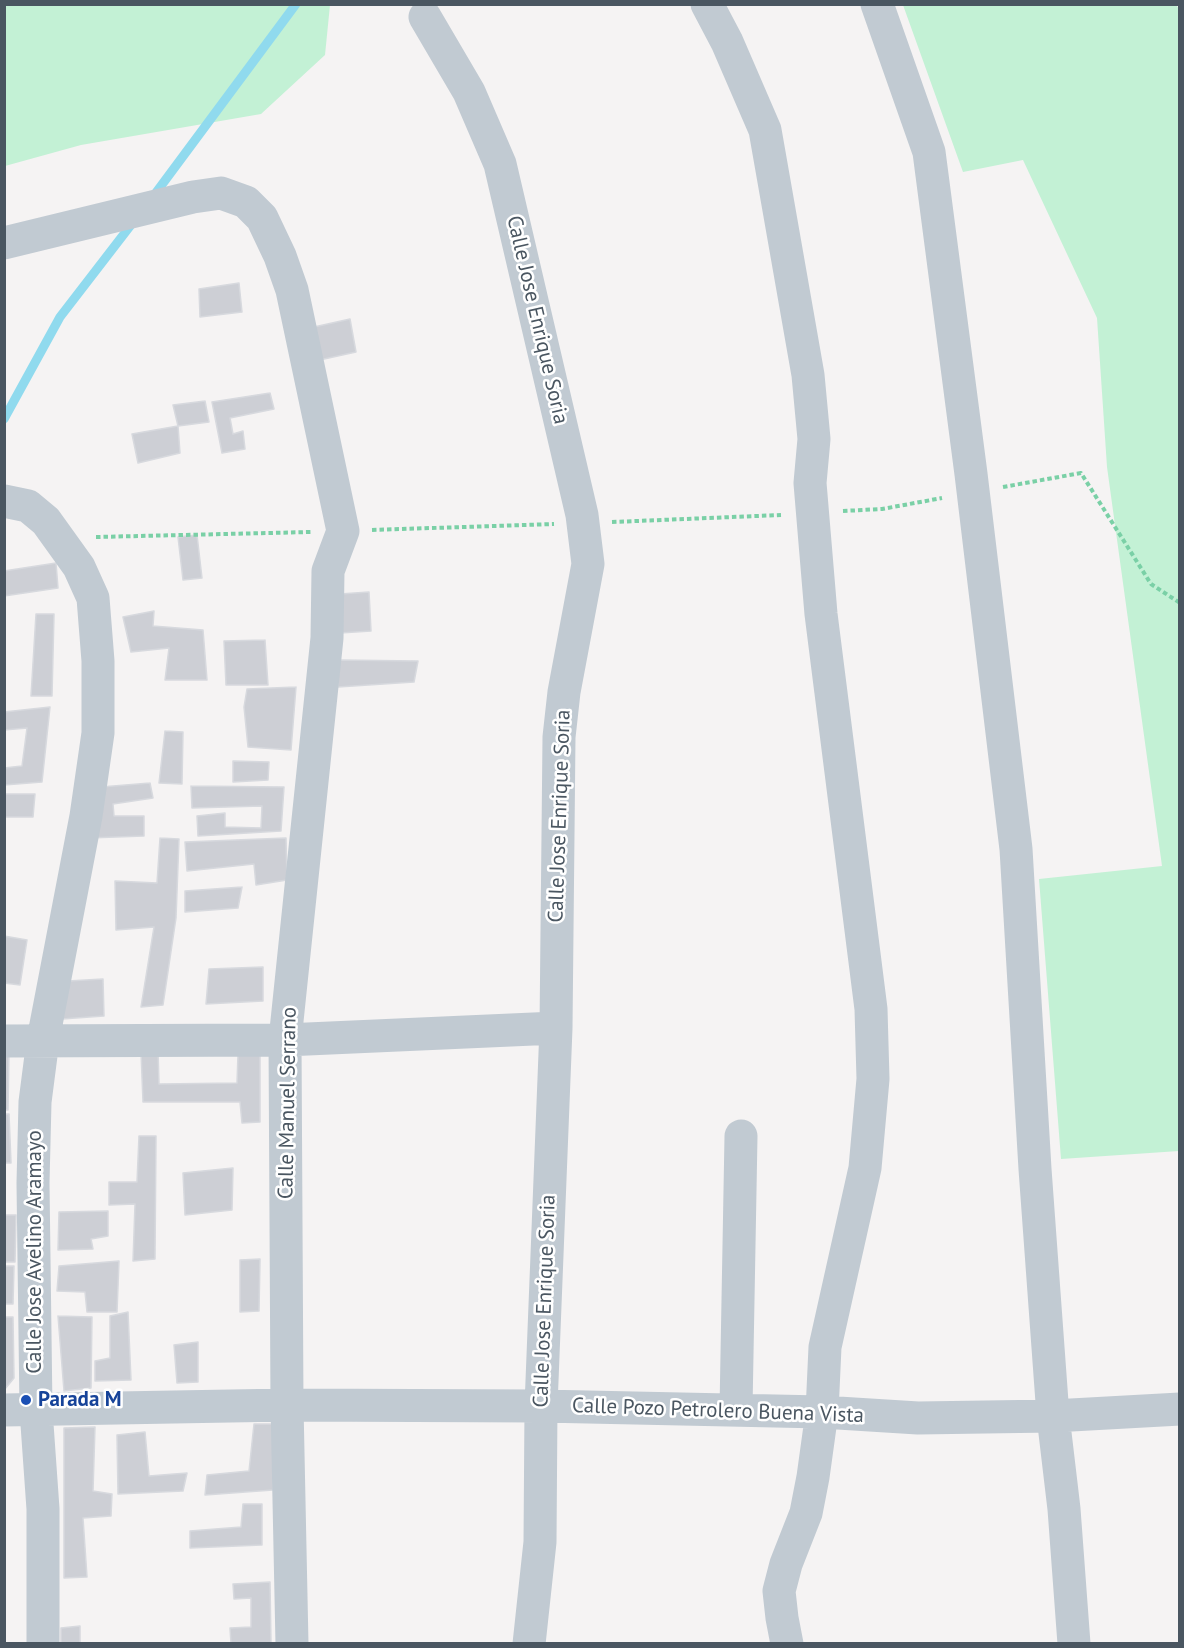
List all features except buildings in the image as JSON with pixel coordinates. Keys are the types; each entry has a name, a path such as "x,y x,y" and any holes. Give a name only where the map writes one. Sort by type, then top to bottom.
{"street":[{"path":"708,4 765,130 808,375 814,439 810,483 821,614 871,1009 873,1079 865,1168 825,1347 822,1412 806,1513 786,1564 779,1591 788,1644"},
{"path":"877,4 929,152 1016,849 1053,1416 1064,1509 1074,1644"},
{"name":"Calle Jose Enrique Soria","path":"425,17 469,93 500,164 583,522 588,564 564,692 559,736 556,1028 541,1406 540,1542 529,1644"},
{"name":"Calle Manuel Serrano","path":"4,243 192,197 221,193 246,202 262,218 280,256 292,290 343,531 328,571 326,650 285,1040 287,1405 292,1644"},
{"name":"Calle Jose Avelino Aramayo","path":"4,501 28,506 46,521 79,567 93,598 98,661 98,733 86,816 43,1040 35,1102 33,1183 20,1410 43,1509 43,1644"},
{"path":"4,1041 285,1040 556,1028"},
{"path":"736,1409 741,1136"},
{"name":"Calle Pozo Petrolero Buena Vista","path":"20,1410 287,1405 541,1406 736,1409 918,1418 1053,1416 1179,1409"}],"path":[{"path":"583,522 718,519 882,509 1081,473 1151,584 1179,603"}],"green space":[{"path":"5,4 330,5 325,55 261,114 81,145 5,166"},
{"path":"903,5 1176,5 1180,10 1179,1151 1061,1159 1039,879 1162,866 1107,467 1097,318 1023,160 963,172"}],"waterway":[{"path":"152,198 296,4"},
{"path":"4,419 60,317 134,221"}],"place":[{"name":"Parada M","path":"26,1400"}]}
